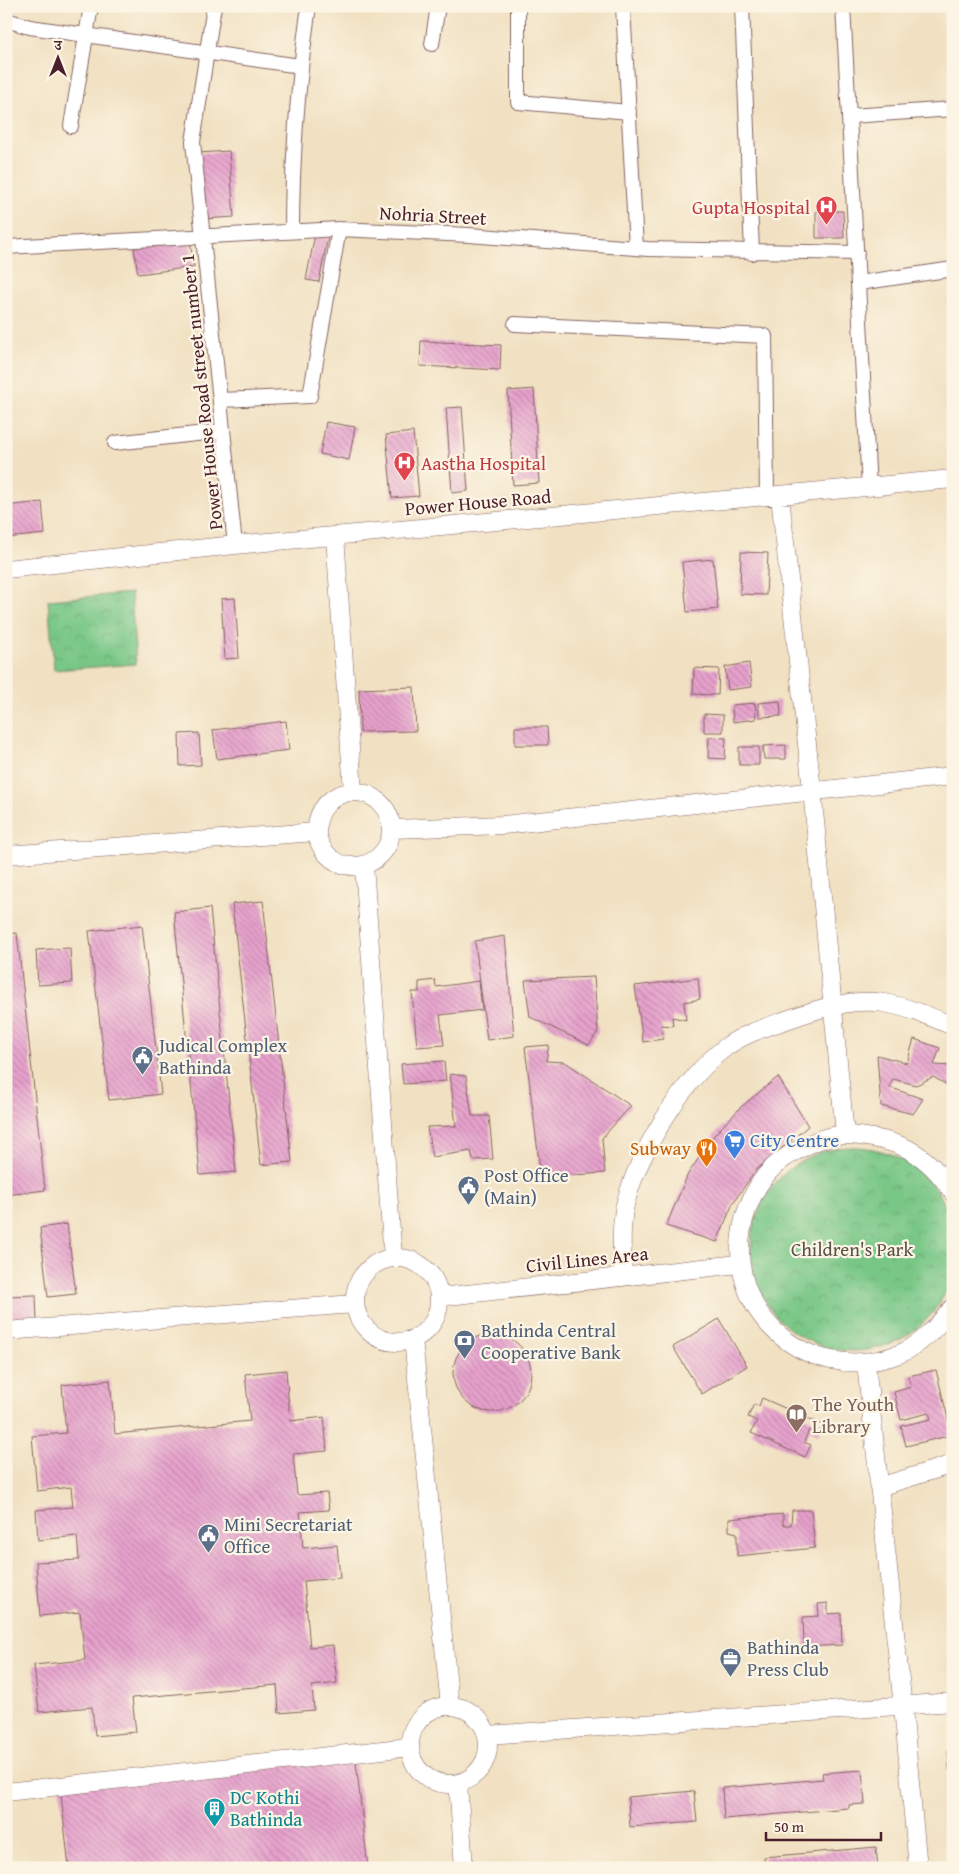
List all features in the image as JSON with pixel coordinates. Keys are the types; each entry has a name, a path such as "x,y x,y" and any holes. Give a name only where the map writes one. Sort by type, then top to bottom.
{"street":[{"path":"71,126 91,6"},
{"name":"Power House Road street number 1","path":"214,6 193,142 235,544"},
{"path":"292,231 292,164 300,66 309,6"},
{"path":"432,44 438,6"},
{"path":"518,6 518,102 629,112"},
{"path":"623,6 636,248"},
{"path":"742,6 752,253"},
{"path":"843,6 868,488"},
{"path":"6,20 30,27 300,66"},
{"path":"850,116 953,109"},
{"path":"220,400 310,396 339,229"},
{"name":"Nohria Street","path":"6,247 339,229 469,235 636,248 752,253 857,253"},
{"path":"858,283 953,269"},
{"path":"515,324 766,336 773,497 812,790 845,1134"},
{"path":"116,442 224,430"},
{"name":"Power House Road","path":"6,569 235,544 773,497 953,479"},
{"path":"335,536 352,791"},
{"path":"393,828 503,825 953,776"},
{"path":"352,791 374,796 388,811 393,828 388,848 377,860 355,868 337,863 321,848 316,832 321,811 334,797 352,791"},
{"path":"6,855 316,832"},
{"path":"364,866 393,1258"},
{"path":"623,1277 625,1206 640,1164 676,1099 708,1063 739,1039 811,1010 855,1002 884,1002 953,1026"},
{"path":"953,1193 941,1174 913,1151 880,1137 845,1134 808,1143 777,1163 753,1192 740,1227 739,1264 750,1298 770,1327 797,1349 831,1361 866,1363 900,1353 930,1334 953,1307"},
{"path":"393,1258 406,1259 419,1264 429,1272 436,1284 439,1297 438,1310 433,1322 424,1332 413,1339 400,1342 387,1341 375,1336 365,1328 358,1317 354,1304 355,1291 360,1278 369,1268 380,1261 393,1258"},
{"name":"Civil Lines Area","path":"439,1297 739,1264"},
{"path":"6,1331 354,1304"},
{"path":"413,1339 450,1706"},
{"path":"866,1363 903,1707 918,1868"},
{"path":"880,1487 953,1464"},
{"path":"487,1736 953,1702"},
{"path":"450,1706 462,1708 473,1714 482,1724 487,1736 488,1748 485,1760 478,1771 458,1783 446,1784 425,1776 417,1768 409,1746 414,1728 425,1713 437,1708 450,1706"},
{"path":"6,1792 409,1746"},
{"path":"458,1783 464,1868"}],"green space":[{"path":"131,593 136,664 54,670 48,600"},
{"name":"Children's Park","path":"843,1147 863,1147 883,1151 901,1159 918,1170 932,1184 943,1201 951,1219 955,1249 951,1279 943,1297 932,1314 918,1328 901,1339 883,1347 863,1351 843,1351 823,1347 805,1339 788,1328 774,1314 763,1297 755,1279 751,1259 751,1239 755,1219 763,1201 774,1184 788,1170 805,1159 823,1151"}],"building":[{"path":"229,151 234,217 204,219 199,153"},
{"path":"816,211 843,211 844,238 816,238"},
{"path":"315,234 328,237 319,282 306,280"},
{"path":"190,241 194,267 138,274 134,248"},
{"path":"421,341 501,345 500,370 420,366"},
{"path":"534,389 539,483 513,485 508,391"},
{"path":"462,407 468,491 452,493 446,408"},
{"path":"326,422 355,427 349,460 320,454"},
{"path":"413,432 419,496 392,498 386,435"},
{"path":"42,502 45,534 6,538 6,506"},
{"path":"741,552 768,553 766,595 740,594"},
{"path":"713,559 718,609 687,612 682,562"},
{"path":"235,598 239,658 225,659 221,599"},
{"path":"749,663 752,687 728,690 725,667"},
{"path":"694,668 719,669 718,695 693,694"},
{"path":"414,687 416,731 360,732 359,689"},
{"path":"780,701 781,716 759,717 758,703"},
{"path":"755,703 756,719 733,722 732,705"},
{"path":"704,714 723,715 723,732 704,732"},
{"path":"286,721 289,750 217,759 213,730"},
{"path":"515,727 547,727 548,745 515,745"},
{"path":"199,733 201,765 180,766 179,734"},
{"path":"709,737 726,738 725,759 708,758"},
{"path":"786,745 786,759 764,759 763,746"},
{"path":"739,747 759,747 759,765 739,765"},
{"path":"263,901 292,1162 261,1165 232,904"},
{"path":"210,908 236,1172 200,1175 174,912"},
{"path":"142,925 161,1094 109,1100 89,931"},
{"path":"17,933 45,1190 6,1195 6,934"},
{"path":"505,936 514,1036 487,1040 475,941"},
{"path":"70,948 72,983 38,985 36,950"},
{"path":"594,977 598,1031 589,1045 530,1017 525,980"},
{"path":"698,978 700,999 684,1002 686,1020 672,1017 673,1026 661,1025 663,1039 643,1042 635,986"},
{"path":"435,980 436,987 479,981 482,1010 440,1015 444,1045 417,1047 412,992 419,992 419,982"},
{"path":"914,1039 940,1048 934,1065 953,1066 953,1088 933,1077 916,1085 893,1079 889,1087 923,1099 913,1114 881,1106 877,1055 907,1063"},
{"path":"549,1045 546,1061 565,1062 631,1106 602,1138 605,1173 541,1177 525,1047"},
{"path":"444,1061 446,1081 403,1084 401,1064"},
{"path":"450,1074 466,1076 472,1116 489,1116 493,1159 473,1160 471,1151 432,1157 427,1127 456,1126"},
{"name":"City Centre","path":"778,1077 808,1126 756,1170 733,1203 717,1242 666,1226 688,1174 715,1134 741,1107"},
{"path":"67,1224 76,1294 48,1297 40,1228"},
{"path":"36,1295 37,1322 6,1323 6,1296"},
{"path":"719,1319 747,1366 702,1394 673,1347"},
{"path":"484,1334 500,1334 514,1340 525,1351 531,1365 531,1381 525,1395 514,1406 500,1412 484,1412 470,1406 459,1395 453,1381 453,1365 459,1351 470,1340"},
{"name":"Mini Secretariat Office","path":"286,1370 290,1421 324,1417 327,1451 293,1454 297,1495 327,1493 329,1510 300,1512 303,1548 337,1545 340,1578 304,1581 310,1647 333,1645 337,1683 312,1686 314,1710 279,1713 277,1685 132,1698 136,1732 95,1736 92,1707 39,1712 34,1665 85,1660 80,1612 40,1616 36,1562 79,1560 77,1536 38,1540 36,1510 73,1507 71,1487 37,1491 32,1436 66,1433 62,1385 110,1380 115,1434 250,1421 245,1374"},
{"path":"936,1370 952,1435 906,1446 901,1426 931,1419 929,1413 901,1420 894,1392 911,1387 908,1376"},
{"path":"762,1398 823,1425 819,1434 809,1430 804,1442 811,1445 805,1457 751,1433 757,1421 748,1417 754,1404 759,1406"},
{"path":"792,1510 811,1510 815,1548 737,1556 737,1533 729,1531 729,1519 783,1514 783,1525 791,1525"},
{"path":"828,1603 828,1614 841,1613 842,1645 804,1647 803,1617 819,1616 818,1604"},
{"path":"948,1751 953,1751 953,1769 949,1770"},
{"name":"DC Kothi Bathinda","path":"355,1753 368,1868 69,1868 60,1786"},
{"path":"862,1770 865,1804 849,1805 849,1808 724,1819 722,1788 823,1779 822,1773"},
{"path":"694,1791 697,1822 630,1827 628,1797"},
{"path":"876,1847 878,1868 765,1868 764,1857"}],"place":[{"name":"Gupta Hospital","path":"826,226"},
{"name":"Aastha Hospital","path":"405,482"},
{"name":"Judical Complex Bathinda","path":"143,1075"},
{"name":"City Centre","path":"734,1159"},
{"name":"Subway","path":"707,1167"},
{"name":"Post Office (Main)","path":"468,1205"},
{"name":"Bathinda Central Cooperative Bank","path":"465,1360"},
{"name":"The Youth Library","path":"796,1434"},
{"name":"Mini Secretariat Office","path":"208,1554"},
{"name":"Bathinda Press Club","path":"731,1677"},
{"name":"DC Kothi Bathinda","path":"214,1827"}]}
